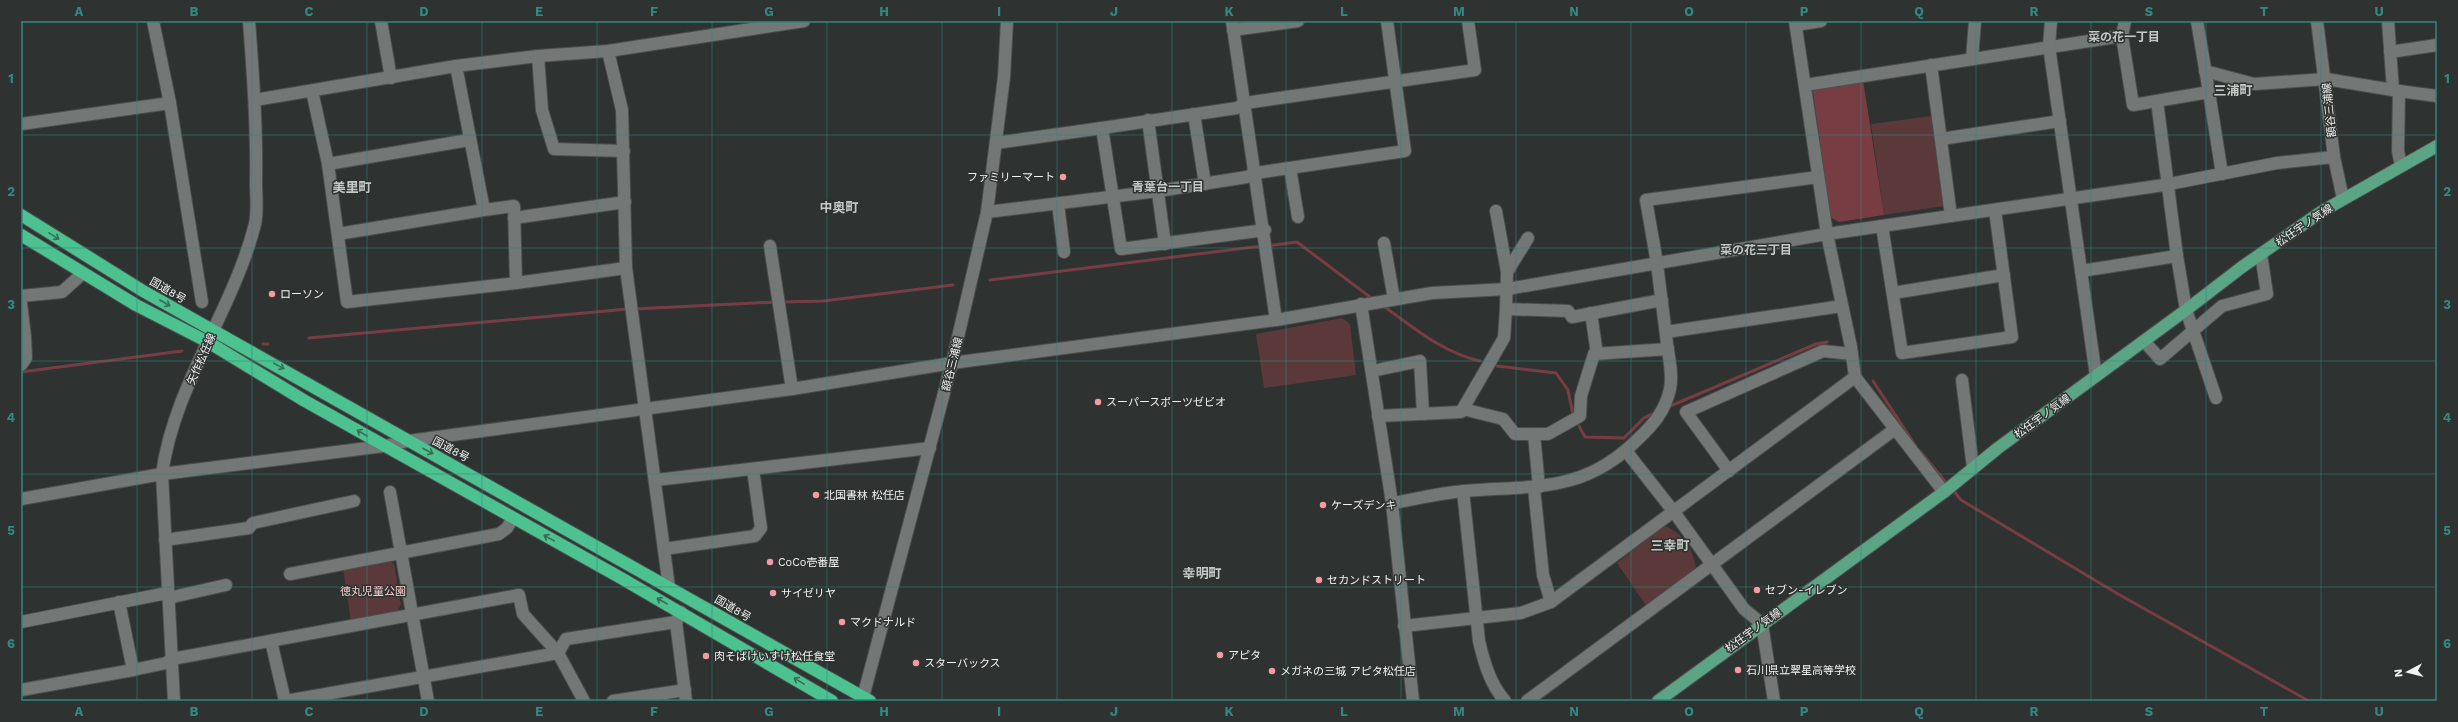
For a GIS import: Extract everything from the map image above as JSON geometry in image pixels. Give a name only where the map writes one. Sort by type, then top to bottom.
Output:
[{"type":"highway","name":"国道8号","points":[[21,215],[143,291],[865,699]]},
{"type":"highway","points":[[21,235],[136,305],[208,342],[384,446],[513,518],[678,617],[832,701]]},
{"type":"main road","name":"松任宇ノ気線","points":[[1658,701],[1949,488],[1973,468],[2261,254],[2343,199],[2437,146]]},
{"type":"street","points":[[153,21],[170,103],[202,302]]},
{"type":"street","name":"矢作松任線","points":[[174,701],[167,595],[162,474],[166,446],[208,342],[227,302],[255,223],[255,100],[249,21]]},
{"type":"street","points":[[382,21],[391,78]]},
{"type":"street","points":[[255,100],[456,66],[538,56],[608,52],[740,25],[804,21]]},
{"type":"street","name":"額谷三浦線","points":[[865,699],[952,363],[987,212],[1004,77],[1007,21]]},
{"type":"street","points":[[1276,320],[1266,239],[1233,26],[1298,21]]},
{"type":"street","points":[[987,212],[1158,191],[1247,177],[1256,173],[1405,151],[1394,81],[1387,21]]},
{"type":"street","points":[[996,143],[1237,108],[1244,103],[1475,70],[1468,21]]},
{"type":"street","points":[[1821,21],[1796,23],[1827,234],[1852,354],[1855,376],[1895,429],[1949,488]]},
{"type":"street","points":[[1972,59],[1975,21]]},
{"type":"street","points":[[2051,21],[2049,46],[2096,376]]},
{"type":"street","points":[[2125,21],[2122,36],[2133,105],[2208,92]]},
{"type":"street","points":[[2196,21],[2222,174]]},
{"type":"street","name":"額谷三浦線","points":[[2317,21],[2326,79],[2334,157],[2343,199]]},
{"type":"street","points":[[2388,21],[2390,52],[2396,91],[2398,151],[2401,166]]},
{"type":"street","points":[[1805,85],[2049,46],[2122,36]]},
{"type":"street","points":[[2390,52],[2437,45]]},
{"type":"street","points":[[608,52],[622,110],[626,268],[656,480],[669,587]]},
{"type":"street","points":[[538,56],[542,110],[554,149],[624,151]]},
{"type":"street","points":[[1931,65],[1951,216]]},
{"type":"street","points":[[456,66],[469,140],[484,210]]},
{"type":"street","points":[[2205,70],[2254,84],[2326,79],[2396,91],[2437,96]]},
{"type":"street","points":[[312,91],[328,164],[347,302],[516,283],[626,268]]},
{"type":"street","points":[[2157,101],[2169,184],[2177,256],[2186,310],[2216,398]]},
{"type":"street","points":[[21,124],[170,103]]},
{"type":"street","points":[[1194,114],[1205,184]]},
{"type":"street","points":[[1148,120],[1165,244]]},
{"type":"street","points":[[1941,139],[2060,121]]},
{"type":"street","points":[[1102,128],[1121,249],[1165,244],[1266,239]]},
{"type":"street","points":[[328,164],[469,140]]},
{"type":"street","points":[[21,499],[162,474],[384,446],[408,441],[792,389],[952,363],[1276,320],[1432,293],[1507,288],[1827,234],[2169,184],[2277,163],[2334,157]]},
{"type":"street","points":[[1290,168],[1298,217]]},
{"type":"street","points":[[1392,503],[1463,491],[1536,488],[1558,485],[1586,476],[1626,451],[1656,422],[1662,412],[1670,388],[1668,349],[1662,300],[1646,200],[1818,177]]},
{"type":"street","points":[[514,218],[625,202]]},
{"type":"street","points":[[1058,204],[1064,252]]},
{"type":"street","points":[[338,234],[514,206],[516,283]]},
{"type":"street","points":[[1882,226],[1902,353],[2012,337],[1995,210]]},
{"type":"street","points":[[1378,416],[1461,412],[1504,338],[1507,272],[1496,211]]},
{"type":"street","points":[[1507,272],[1528,238]]},
{"type":"street","points":[[1384,243],[1394,299]]},
{"type":"street","points":[[770,246],[792,389]]},
{"type":"street","points":[[2144,341],[2160,359],[2222,306],[2267,294],[2261,254]]},
{"type":"street","points":[[2081,271],[2177,256]]},
{"type":"street","points":[[21,296],[62,292],[83,273]]},
{"type":"street","points":[[1893,293],[2004,275]]},
{"type":"street","points":[[2212,290],[2222,306]]},
{"type":"street","points":[[1506,309],[1568,311],[1572,317],[1662,300]]},
{"type":"street","points":[[21,303],[26,358],[21,365]]},
{"type":"street","points":[[1364,304],[1378,416],[1392,503],[1413,701]]},
{"type":"street","points":[[1666,332],[1842,306]]},
{"type":"street","points":[[1591,313],[1597,354]]},
{"type":"street","points":[[1462,409],[1503,419],[1515,434],[1548,434],[1580,416],[1581,396],[1594,354],[1668,349]]},
{"type":"street","points":[[1729,471],[1686,412],[1823,351],[1852,354]]},
{"type":"street","points":[[1372,371],[1425,360],[1423,414]]},
{"type":"street","points":[[1404,626],[1521,613],[1551,602],[1855,376]]},
{"type":"street","points":[[1962,380],[1973,468]]},
{"type":"street","points":[[1527,701],[1713,566],[1895,429]]},
{"type":"street","points":[[1534,434],[1536,488],[1543,575],[1551,602]]},
{"type":"street","points":[[656,480],[930,448]]},
{"type":"street","points":[[1626,451],[1674,512],[1744,609],[1762,624],[1774,701]]},
{"type":"street","points":[[664,549],[756,536],[762,528],[753,469]]},
{"type":"street","points":[[1463,491],[1479,641],[1485,665],[1498,692],[1505,701]]},
{"type":"street","points":[[390,492],[428,701]]},
{"type":"street","points":[[165,540],[249,528],[254,523],[354,501]]},
{"type":"street","points":[[290,574],[401,554],[499,534],[507,528],[513,518]]},
{"type":"street","points":[[21,622],[120,602],[226,585]]},
{"type":"street","points":[[21,690],[133,670],[166,663],[172,659],[519,596],[523,614],[558,653],[584,701]]},
{"type":"street","points":[[120,602],[133,670]]},
{"type":"street","points":[[558,653],[566,639],[678,617],[686,696],[613,701]]},
{"type":"street","points":[[271,642],[285,701],[558,653]]},
{"type":"green space","points":[[1931,116],[1944,206],[1884,215],[1871,124]]},
{"type":"green space","points":[[1342,318],[1350,324],[1356,375],[1264,388],[1256,334]]},
{"type":"green space","points":[[1664,526],[1682,537],[1693,555],[1696,569],[1647,607],[1617,563]]},
{"type":"green space","name":"徳丸児童公園","points":[[390,560],[394,564],[401,604],[397,613],[351,621],[343,568]]},
{"type":"shaded area","points":[[1863,80],[1884,215],[1839,222],[1830,217],[1813,92],[1815,87]]},
{"type":"waterway","points":[[1267,246],[1297,242],[1374,300]]},
{"type":"waterway","points":[[990,280],[1262,246]]},
{"type":"waterway","points":[[782,302],[823,301],[953,285]]},
{"type":"waterway","points":[[634,309],[776,302]]},
{"type":"waterway","points":[[1382,305],[1441,346],[1453,352],[1480,361]]},
{"type":"waterway","points":[[309,338],[628,309]]},
{"type":"waterway","points":[[1668,407],[1816,344],[1827,342]]},
{"type":"waterway","points":[[263,344],[268,344]]},
{"type":"waterway","points":[[21,372],[182,351]]},
{"type":"waterway","points":[[1497,366],[1556,373],[1568,390],[1573,415]]},
{"type":"waterway","points":[[1873,381],[1915,445]]},
{"type":"waterway","points":[[1579,426],[1585,437],[1624,438],[1644,418],[1656,412]]},
{"type":"waterway","points":[[1920,451],[1948,485]]},
{"type":"waterway","points":[[1952,489],[1961,500],[2118,594],[2309,701]]},
{"type":"place","name":"ファミリーマート","points":[[1063,177]]},
{"type":"place","name":"ローソン","points":[[272,294]]},
{"type":"place","name":"スーパースポーツゼビオ","points":[[1098,402]]},
{"type":"place","name":"北国書林 松任店","points":[[816,495]]},
{"type":"place","name":"ケーズデンキ","points":[[1323,505]]},
{"type":"place","name":"CoCo壱番屋","points":[[770,562]]},
{"type":"place","name":"セカンドストリート","points":[[1319,580]]},
{"type":"place","name":"セブン-イレブン","points":[[1757,590]]},
{"type":"place","name":"サイゼリヤ","points":[[773,593]]},
{"type":"place","name":"マクドナルド","points":[[842,622]]},
{"type":"place","name":"アピタ","points":[[1220,655]]},
{"type":"place","name":"肉そばけいすけ松任食堂","points":[[706,656]]},
{"type":"place","name":"スターバックス","points":[[916,663]]},
{"type":"place","name":"石川県立翠星高等学校","points":[[1738,670]]},
{"type":"place","name":"メガネの三城 アピタ松任店","points":[[1272,671]]},
{"type":"district","name":"菜の花一丁目","points":[[2124,37]]},
{"type":"district","name":"三浦町","points":[[2233,90]]},
{"type":"district","name":"美里町","points":[[352,187]]},
{"type":"district","name":"青葉台一丁目","points":[[1168,187]]},
{"type":"district","name":"中奥町","points":[[839,207]]},
{"type":"district","name":"菜の花三丁目","points":[[1756,250]]},
{"type":"district","name":"三幸町","points":[[1670,545]]},
{"type":"district","name":"幸明町","points":[[1202,573]]}]
